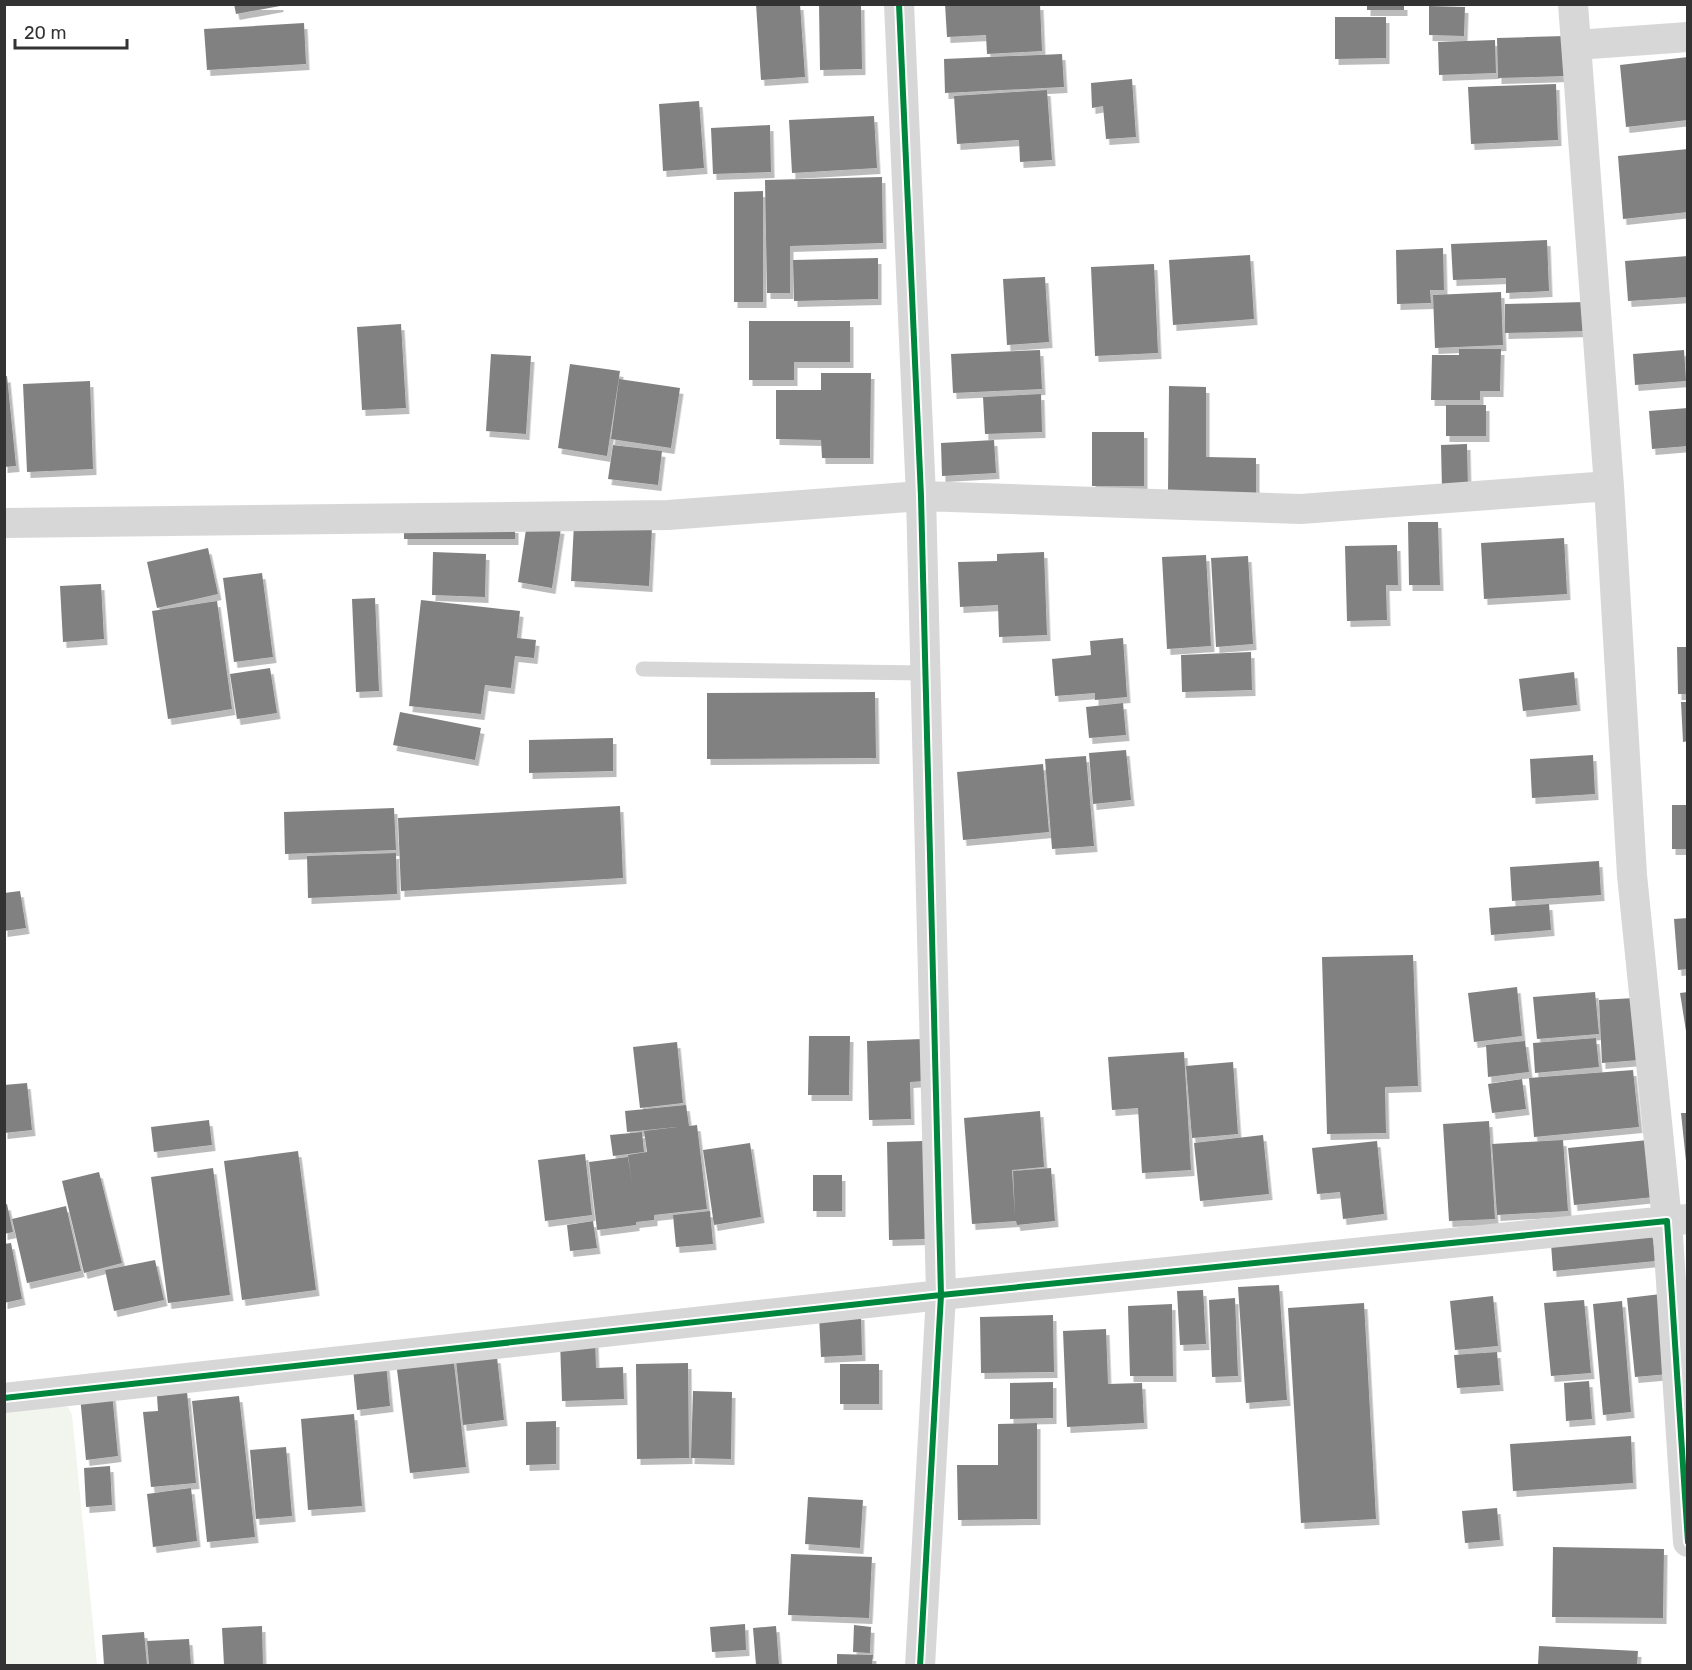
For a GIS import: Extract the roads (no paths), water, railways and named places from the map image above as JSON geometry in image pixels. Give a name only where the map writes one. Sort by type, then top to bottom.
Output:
[{"type":"street","points":[[899,4],[921,496],[941,1295],[920,1665]]},
{"type":"street","points":[[1574,4],[1609,486],[1632,875],[1677,1220],[1688,1542]]},
{"type":"street","points":[[1576,45],[1688,37]]},
{"type":"street","points":[[4,523],[668,515],[921,496],[1301,509],[1609,486]]},
{"type":"street","points":[[4,1398],[941,1295],[1677,1220]]},
{"type":"lane","points":[[643,669],[924,673]]}]
